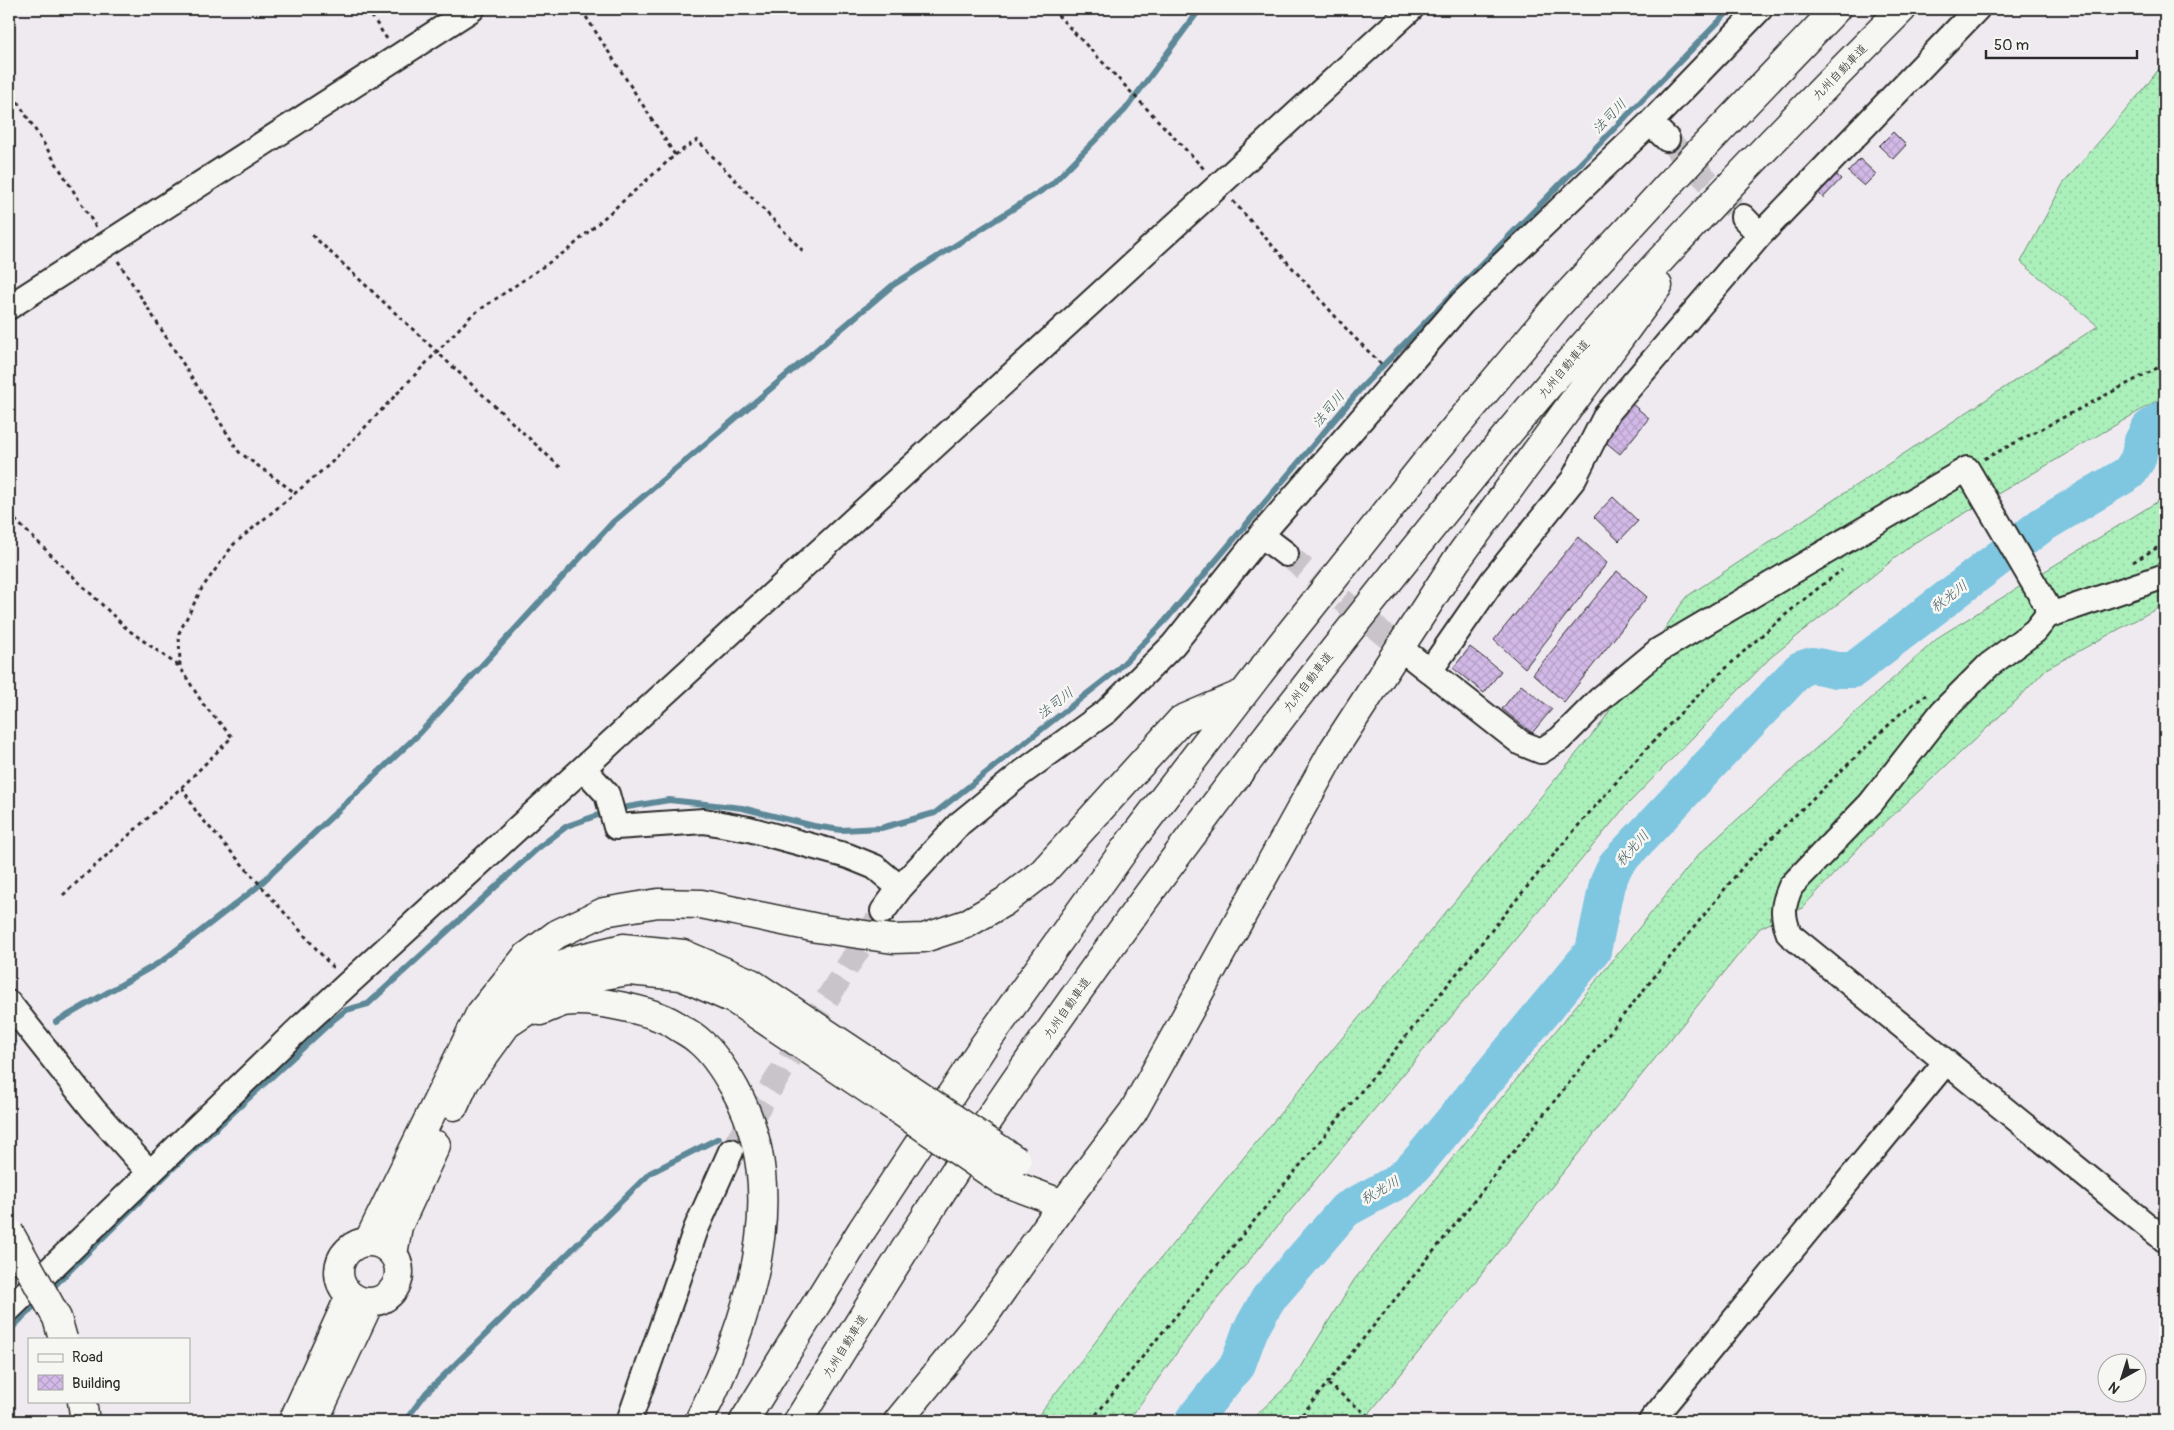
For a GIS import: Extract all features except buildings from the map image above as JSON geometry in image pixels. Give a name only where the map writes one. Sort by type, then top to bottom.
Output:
[{"type":"main road","points":[[744,1421],[862,1230],[982,1048],[1130,842],[1243,693],[1424,465],[1557,306],[1698,153],[1836,9]]},
{"type":"main road","name":"九州自動車道","points":[[798,1421],[901,1254],[1020,1074],[1166,868],[1314,674],[1458,494],[1596,331],[1732,183],[1902,9]]},
{"type":"main road","points":[[898,1421],[984,1316],[1063,1204],[1133,1112],[1334,749],[1456,561],[1732,183]]},
{"type":"main road","points":[[368,1242],[480,1014],[526,957],[557,934],[604,912],[658,903],[701,904],[817,928],[893,939],[924,938],[966,924],[1004,902],[1043,872],[1181,720],[1243,693]]},
{"type":"main road","points":[[453,1067],[492,1017],[547,971],[572,960],[622,948],[683,954],[752,982],[894,1092],[1009,1171],[1063,1204]]},
{"type":"main road","points":[[359,1300],[387,1297],[394,1291],[400,1272],[394,1254],[398,1226],[465,1082],[507,1024],[574,980],[629,971],[681,976],[735,1000],[894,1092]]},
{"type":"main road","points":[[507,1024],[565,1002],[614,1004],[661,1016],[700,1041],[725,1072],[746,1108],[759,1150],[763,1202],[758,1258],[745,1311],[699,1421]]},
{"type":"main road","points":[[9,1232],[57,1318],[63,1338]]},
{"type":"main road","points":[[359,1300],[339,1278],[342,1258],[348,1249],[368,1242],[386,1247],[394,1254]]},
{"type":"main road","points":[[293,1421],[359,1300]]},
{"type":"main road","points":[[314,1421],[359,1300]]},
{"type":"main road","points":[[82,1402],[85,1421]]},
{"type":"street","points":[[9,306],[472,9]]},
{"type":"street","points":[[9,1309],[347,985],[1411,9]]},
{"type":"street","points":[[883,911],[900,888],[959,824],[1023,772],[1107,710],[1173,645],[1261,535],[1462,303],[1659,131],[1760,9]]},
{"type":"street","points":[[1430,671],[1493,580],[1573,480],[1606,415],[1760,235],[1977,9]]},
{"type":"street","points":[[1743,217],[1760,235]]},
{"type":"street","points":[[1410,655],[1521,743],[1541,751],[1560,739],[1600,699],[1659,650],[1971,476],[2044,607]]},
{"type":"street","points":[[1261,535],[1286,554]]},
{"type":"street","points":[[2044,607],[2165,576]]},
{"type":"street","points":[[2044,607],[2034,631],[1989,665],[1943,711],[1871,803],[1791,886],[1785,899],[1783,918],[1789,934],[2165,1240]]},
{"type":"street","points":[[584,769],[607,794],[616,827],[704,821],[749,829],[848,856],[875,867],[900,888]]},
{"type":"street","points":[[9,1003],[93,1109],[150,1172]]},
{"type":"street","points":[[1651,1421],[1946,1062]]},
{"type":"street","points":[[629,1421],[696,1229],[731,1151]]},
{"type":"path","points":[[368,9],[399,56]]},
{"type":"path","points":[[581,9],[675,155]]},
{"type":"path","points":[[1052,9],[1220,186],[1351,334],[1396,379]]},
{"type":"path","points":[[9,88],[239,452],[294,492]]},
{"type":"path","points":[[180,667],[179,633],[202,588],[234,544],[294,492],[330,464],[472,315],[569,249],[675,155],[697,140],[802,251]]},
{"type":"path","points":[[312,235],[562,469]]},
{"type":"path","points":[[1971,476],[2165,364]]},
{"type":"path","points":[[9,514],[127,629],[180,667],[203,704],[232,737],[182,787],[63,895]]},
{"type":"path","points":[[1091,1421],[1515,902],[1626,770],[1674,718],[1744,651],[1810,594],[1849,565]]},
{"type":"path","points":[[1296,1421],[1328,1384],[1745,864],[1901,713],[1932,691]]},
{"type":"path","points":[[182,787],[197,813],[347,985]]},
{"type":"path","points":[[1328,1384],[1374,1421]]},
{"type":"green space","points":[[2165,61],[2165,396],[1914,543],[1771,657],[1625,807],[1203,1316],[1128,1421],[1034,1421],[1152,1269],[1600,725],[1686,597],[2098,326],[2021,262],[2063,184],[2143,90]]},
{"type":"green space","points":[[2165,497],[2165,604],[2046,669],[2015,702],[1865,841],[1801,909],[1760,928],[1363,1421],[1250,1421],[1291,1382],[1354,1280],[1698,855],[1940,636]]},
{"type":"waterway","points":[[56,1022],[162,961],[256,888],[420,733],[613,522],[893,285],[1052,184],[1125,110],[1200,9]]},
{"type":"waterway","name":"法司川","points":[[616,809],[669,800],[742,808],[814,826],[841,830],[881,828],[935,813],[1116,671],[1165,621],[1362,387],[1731,9]]},
{"type":"waterway","name":"秋光川","points":[[1192,1421],[1238,1364],[1250,1331],[1268,1299],[1345,1210],[1397,1182],[1415,1166],[1593,951],[1607,884],[1616,864],[1800,669],[1812,665],[1837,670],[1853,670],[2042,525],[2129,473],[2138,459],[2142,441],[2149,428],[2165,417]]},
{"type":"waterway","points":[[50,1290],[171,1170],[332,1021],[346,1010],[368,1004],[538,848],[567,826],[607,812]]},
{"type":"waterway","points":[[9,1046],[14,1044]]},
{"type":"waterway","points":[[405,1421],[426,1393],[650,1173],[719,1138]]},
{"type":"waterway","points":[[9,1331],[39,1301]]},
{"type":"tunnel","points":[[1667,139],[1743,217]]},
{"type":"tunnel","points":[[1286,554],[1409,655]]},
{"type":"tunnel","points":[[731,1151],[877,920]]}]
